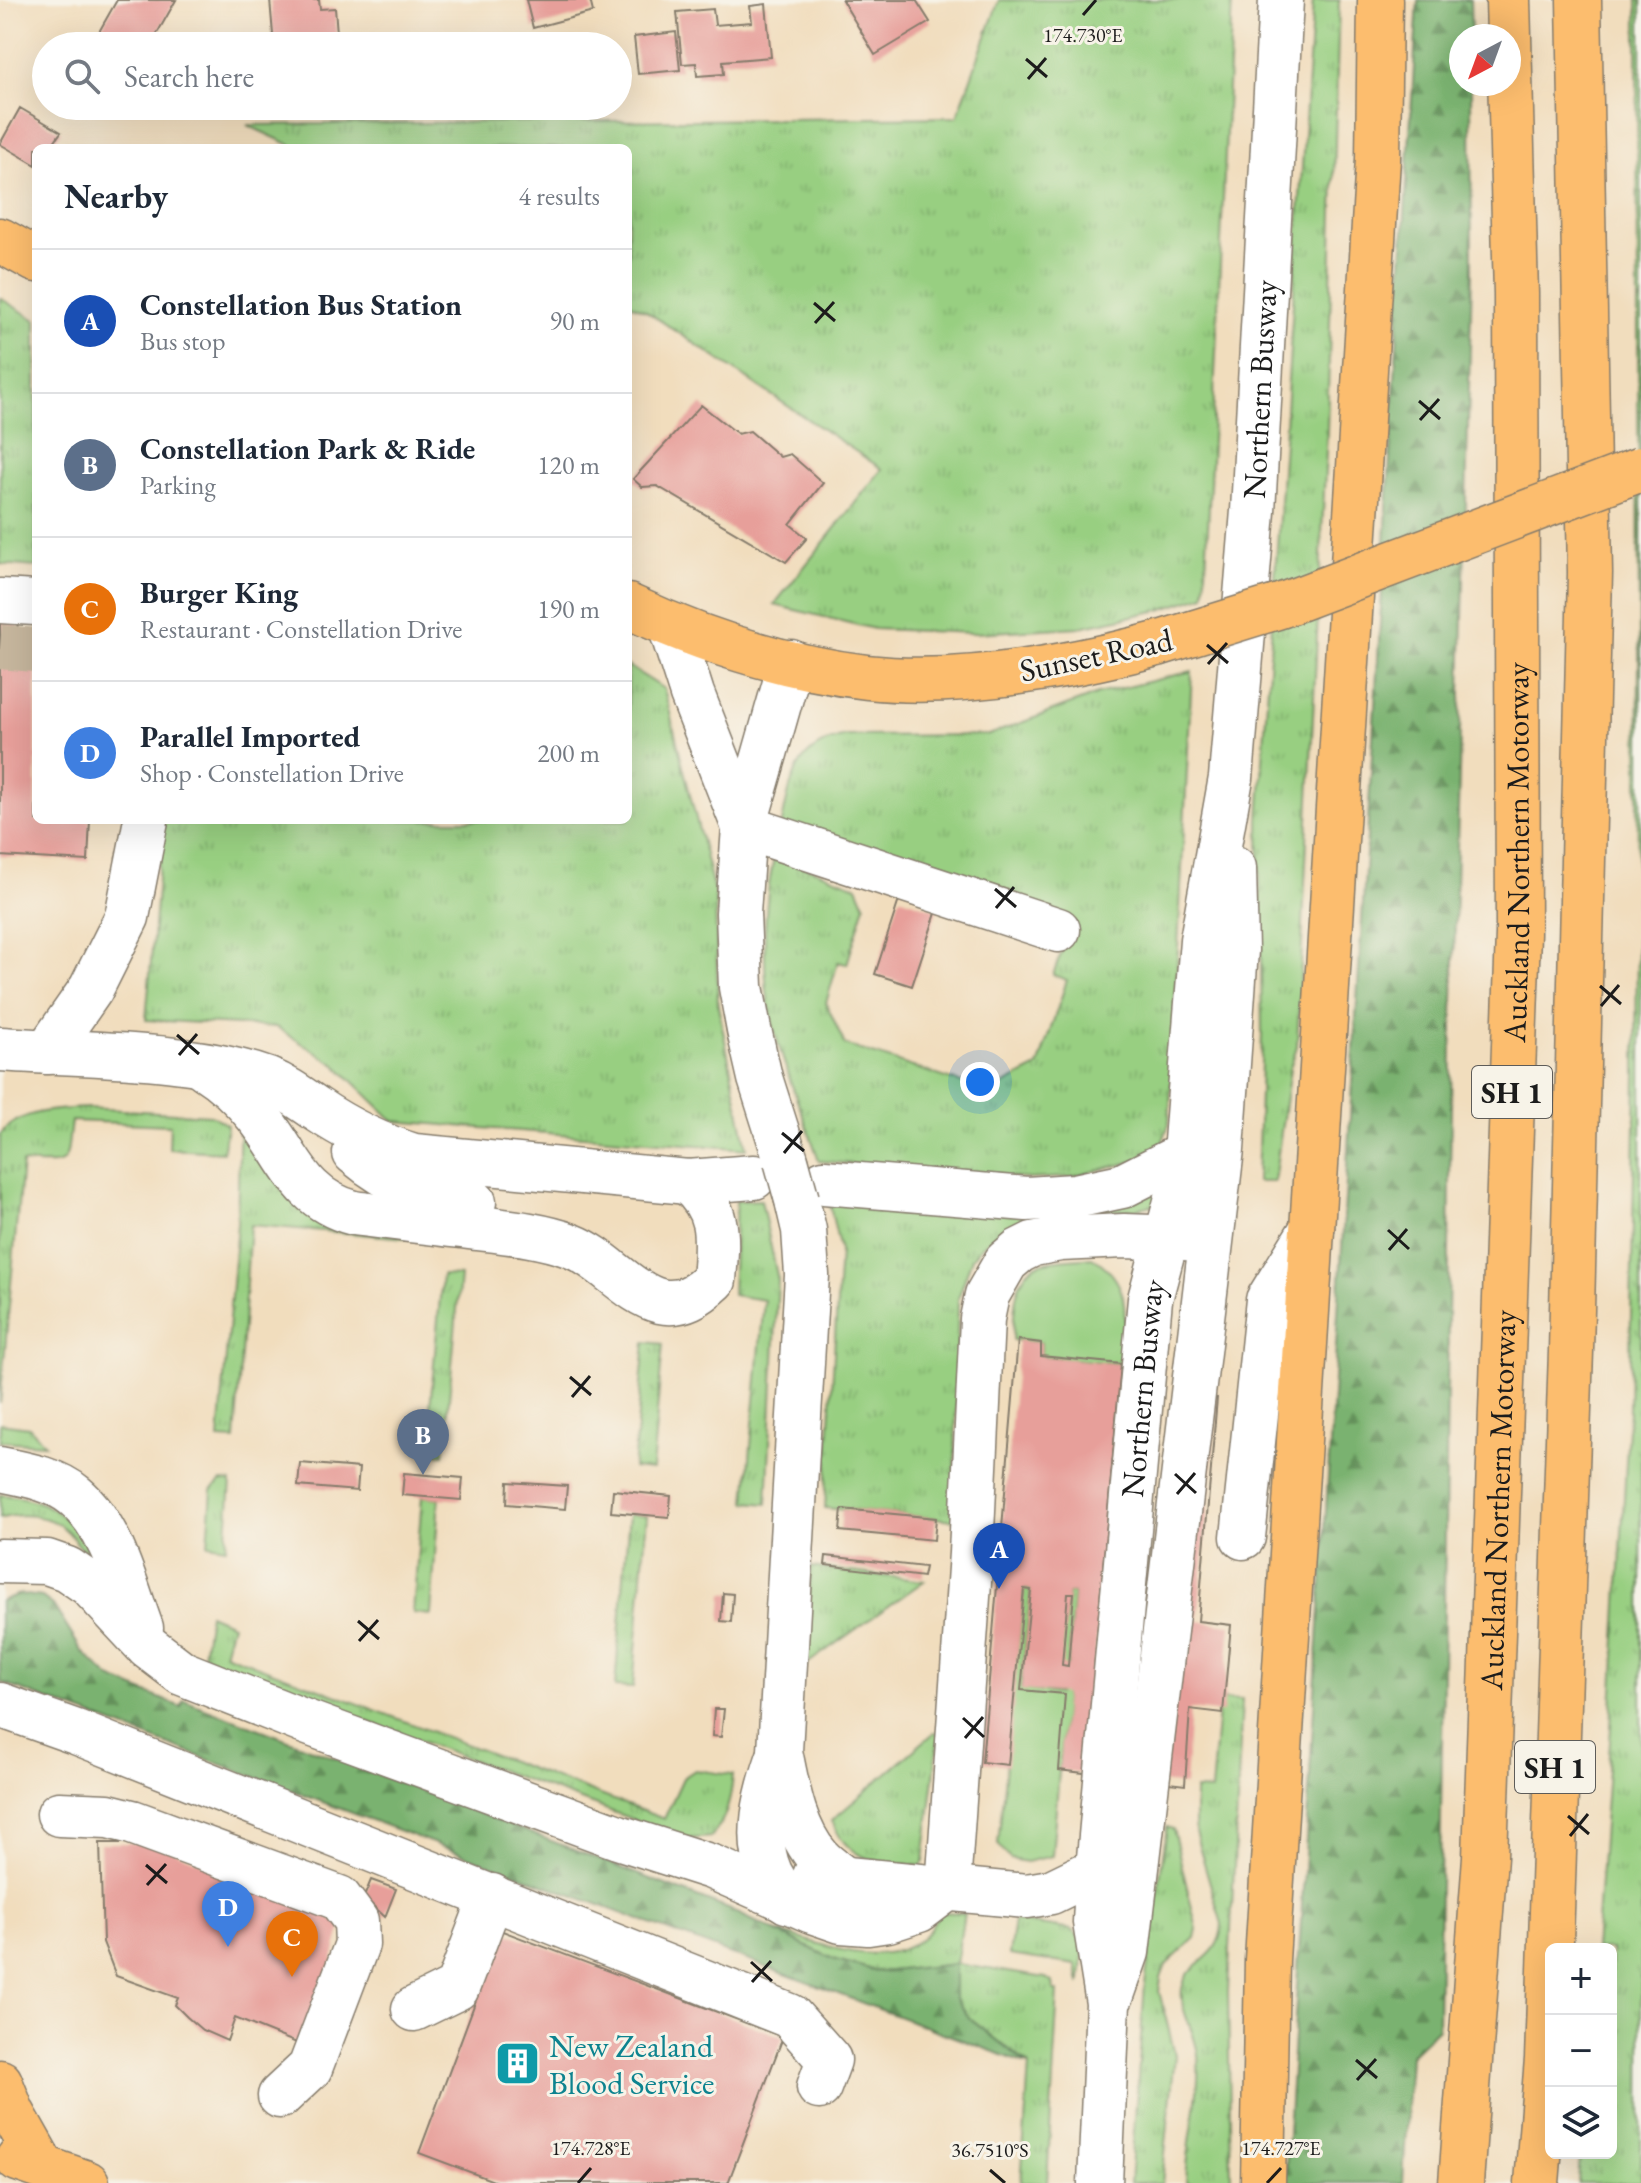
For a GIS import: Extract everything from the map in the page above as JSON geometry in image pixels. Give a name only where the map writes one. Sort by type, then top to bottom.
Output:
[{"type":"main road","points":[[1263,2183],[1267,1960],[1378,159],[1380,0]]},
{"type":"main road","name":"Auckland Northern Motorway","points":[[1461,2183],[1485,1857],[1518,934],[1516,294],[1508,0]]},
{"type":"main road","name":"Auckland Northern Motorway","points":[[1537,2183],[1547,2059],[1571,1351],[1590,573],[1579,0]]},
{"type":"main road","points":[[0,240],[32,258]]},
{"type":"main road","name":"Sunset Road","points":[[632,608],[720,644],[870,677],[954,677],[1046,668],[1157,644],[1280,606],[1641,469]]},
{"type":"main road","points":[[0,2082],[12,2112],[43,2167]]},
{"type":"main road","points":[[0,2153],[87,2183]]},
{"type":"lane","name":"Northern Busway","points":[[1100,2183],[1108,2011],[1095,1922],[1098,1869],[1150,1299],[1185,1154],[1202,940],[1231,778],[1253,511],[1281,0]]},
{"type":"lane","points":[[0,601],[32,603]]},
{"type":"lane","points":[[670,625],[692,694],[744,827]]},
{"type":"lane","points":[[778,1886],[763,1827],[765,1803],[780,1751],[807,1275],[804,1230],[760,1078],[741,987],[738,913],[744,827],[791,662]]},
{"type":"lane","name":"Northern Busway","points":[[1108,2011],[1127,1952],[1222,1149],[1236,950],[1231,778]]},
{"type":"lane","points":[[47,1052],[91,989],[127,917],[145,824]]},
{"type":"lane","points":[[744,827],[1058,930]]},
{"type":"lane","points":[[0,1049],[196,1062],[264,1079],[296,1093],[315,1108],[382,1147],[414,1156],[688,1182],[790,1180],[1027,1199],[1075,1196],[1122,1186],[1185,1154]]},
{"type":"lane","points":[[196,1062],[237,1078],[262,1092],[292,1120],[333,1174],[350,1191],[386,1217],[503,1230],[570,1245],[648,1297],[660,1301],[688,1299],[714,1280],[718,1236],[715,1221],[704,1197],[688,1182]]},
{"type":"lane","points":[[315,1108],[356,1154],[397,1182],[438,1198],[560,1212],[585,1222],[595,1235],[605,1266]]},
{"type":"lane","points":[[1243,1537],[1268,1300],[1312,1229]]},
{"type":"lane","points":[[0,1561],[47,1562],[67,1569],[89,1584],[148,1647],[182,1673],[618,1837],[778,1886],[841,1921],[868,1923],[888,1920],[919,1910],[948,1888],[971,1553],[982,1319],[994,1280],[1006,1262],[1033,1244],[1080,1238],[1210,1239]]},
{"type":"lane","points":[[1080,1238],[1115,1258],[1134,1275],[1150,1299]]},
{"type":"lane","points":[[0,1469],[53,1483],[75,1496],[94,1518],[108,1541],[148,1647]]},
{"type":"lane","points":[[0,1705],[76,1732],[790,2016],[829,2060],[819,2087]]},
{"type":"lane","points":[[780,1751],[788,1791],[801,1827],[819,1858],[844,1879]]},
{"type":"lane","points":[[59,1814],[108,1816],[132,1822],[339,1898],[356,1921],[357,1944],[310,2068],[280,2096]]},
{"type":"lane","points":[[778,1886],[844,1879],[1027,1896],[1051,1892],[1098,1869]]},
{"type":"lane","points":[[414,2009],[457,1988],[492,1896]]},
{"type":"green space","points":[[999,0],[1232,0],[1205,595],[1160,610],[1080,627],[974,633],[874,629],[774,605],[882,469],[646,311],[632,305],[632,144],[288,144],[247,125],[957,117]]},
{"type":"green space","points":[[1313,0],[1339,0],[1327,430],[1297,1046],[1290,1068],[1274,1182],[1257,1182],[1262,1033],[1259,821]]},
{"type":"green space","points":[[1418,0],[1470,0],[1471,24],[1449,24],[1449,96],[1471,96],[1472,272],[1452,1040],[1438,2028],[1410,2055],[1403,2183],[1285,2183]]},
{"type":"green space","points":[[1637,0],[1641,0],[1641,2183],[1578,2183],[1580,2159],[1617,2159],[1617,1943],[1595,1943],[1629,1410],[1636,1075],[1639,656]]},
{"type":"green space","points":[[0,298],[32,318],[32,567],[0,564]]},
{"type":"green space","points":[[632,669],[664,689],[715,895],[718,1006],[747,1149],[394,1121],[336,1065],[276,1027],[146,1020],[163,824],[632,824]]},
{"type":"green space","points":[[1192,671],[1169,1124],[1161,1146],[1144,1159],[1071,1177],[1030,1179],[819,1161],[782,1056],[768,1003],[765,938],[775,855],[857,886],[865,905],[847,964],[838,962],[826,1003],[845,1045],[989,1092],[1038,1067],[1067,980],[1053,975],[1073,922],[781,827],[792,781],[805,757],[829,741],[847,736],[989,735],[1098,694]]},
{"type":"green space","points":[[87,1108],[211,1115],[227,1125],[223,1152],[169,1149],[170,1125],[71,1121],[63,1161],[22,1163],[0,1404],[0,1135],[8,1126],[28,1116]]},
{"type":"green space","points":[[240,1117],[276,1165],[468,1243],[250,1225],[235,1440],[219,1439],[237,1224]]},
{"type":"green space","points":[[1158,1182],[1157,1204],[1136,1209],[1041,1217],[1009,1226],[981,1247],[972,1258],[958,1299],[954,1520],[825,1508],[840,1251],[827,1193]]},
{"type":"green space","points":[[761,1200],[778,1280],[767,1504],[746,1502],[764,1300],[732,1295],[736,1201]]},
{"type":"green space","points":[[1092,1257],[1116,1279],[1121,1291],[1125,1318],[1121,1364],[1041,1356],[1041,1343],[1013,1340],[1018,1288],[1028,1271],[1048,1262]]},
{"type":"green space","points":[[442,1275],[460,1276],[444,1454],[426,1452]]},
{"type":"green space","points":[[645,1342],[663,1344],[652,1470],[633,1468]]},
{"type":"green space","points":[[0,1423],[29,1427],[45,1444],[0,1441]]},
{"type":"green space","points":[[221,1481],[231,1482],[226,1547],[208,1544],[212,1490]]},
{"type":"green space","points":[[0,1495],[30,1499],[64,1517],[91,1550],[90,1553],[53,1521],[26,1516],[0,1519]]},
{"type":"green space","points":[[422,1496],[439,1498],[431,1615],[413,1613]]},
{"type":"green space","points":[[629,1514],[647,1515],[633,1688],[615,1687]]},
{"type":"green space","points":[[811,1567],[924,1581],[807,1664],[804,1663]]},
{"type":"green space","points":[[1024,1589],[1031,1590],[1021,1689],[1058,1694],[1068,1593],[1074,1593],[1052,1856],[1026,1862],[1010,1859],[998,1844]]},
{"type":"green space","points":[[19,1594],[42,1597],[53,1605],[82,1651],[110,1678],[181,1707],[184,1700],[731,1910],[833,1959],[880,1972],[955,1964],[955,1997],[970,2019],[1029,2065],[0,1682],[0,1601]]},
{"type":"green space","points":[[209,1614],[232,1624],[224,1653],[664,1819],[683,1778],[695,1770],[733,1775],[724,1816],[711,1837],[686,1839],[239,1674],[203,1655]]},
{"type":"green space","points":[[1219,1699],[1242,1700],[1228,1991],[1231,2183],[1186,2183],[1198,2055],[1183,2006],[1182,1989],[1190,1972],[1216,1946],[1222,1924],[1195,1832],[1195,1790],[1211,1791]]},
{"type":"green space","points":[[935,1732],[939,1734],[921,1866],[879,1861],[856,1853],[839,1835],[832,1820]]},
{"type":"green space","points":[[1167,1827],[1173,1829],[1197,1929],[1195,1938],[1166,1965],[1159,1991],[1175,2055],[1162,2183],[1130,2183],[1145,1984]]},
{"type":"green space","points":[[939,1912],[964,1913],[956,1964],[1046,1978],[1053,1982],[1054,1991],[1058,1991],[1047,2183],[1021,2183],[1029,2065],[970,2019],[955,1997],[955,1964],[880,1972],[833,1959],[775,1931],[853,1952],[892,1952],[910,1946],[926,1934]]},
{"type":"green space","points":[[1014,1921],[1072,1930],[1084,1942],[1080,1983],[1076,1965],[1009,1955]]},
{"type":"building","points":[[117,0],[176,0],[158,32],[99,32]]},
{"type":"building","points":[[270,0],[319,0],[320,9],[335,8],[337,32],[273,32]]},
{"type":"building","points":[[526,0],[590,0],[593,12],[533,28]]},
{"type":"building","points":[[842,0],[916,0],[930,22],[875,55]]},
{"type":"building","points":[[766,4],[771,57],[723,61],[724,74],[697,76],[696,63],[682,64],[677,12],[713,9],[715,25],[752,22],[750,6]]},
{"type":"building","points":[[676,32],[680,70],[638,74],[634,37]]},
{"type":"building","points":[[20,108],[32,115],[32,120],[40,120],[61,132],[54,142],[57,144],[32,144],[32,163],[0,144]]},
{"type":"building","points":[[701,405],[738,434],[750,431],[780,457],[790,454],[823,483],[790,524],[807,538],[786,562],[657,486],[642,487],[633,479]]},
{"type":"building","points":[[0,618],[18,619],[15,663],[32,664],[32,824],[90,824],[88,861],[0,856]]},
{"type":"building","points":[[900,897],[937,910],[912,986],[875,974]]},
{"type":"building","points":[[1018,1340],[1041,1343],[1041,1356],[1121,1364],[1094,1669],[1175,1678],[1199,1397],[1217,1398],[1198,1621],[1231,1625],[1223,1713],[1190,1709],[1185,1785],[1059,1770],[1065,1694],[1021,1690],[1031,1590],[1024,1589],[1008,1765],[982,1762]],"holes":[[[1068,1593],[1074,1593],[1068,1666],[1062,1665]]]},
{"type":"building","points":[[300,1463],[359,1468],[357,1491],[298,1486]]},
{"type":"building","points":[[404,1473],[463,1478],[461,1500],[402,1495]]},
{"type":"building","points":[[508,1482],[567,1486],[565,1509],[507,1504]]},
{"type":"building","points":[[613,1490],[671,1496],[669,1517],[611,1512]]},
{"type":"building","points":[[842,1509],[936,1518],[934,1540],[840,1531]]},
{"type":"building","points":[[826,1556],[925,1567],[923,1577],[825,1565]]},
{"type":"building","points":[[723,1593],[733,1594],[731,1622],[721,1621]]},
{"type":"building","points":[[714,1709],[724,1709],[721,1737],[712,1736]]},
{"type":"building","points":[[100,1843],[154,1843],[343,1923],[309,2048],[235,2018],[227,2041],[202,2030],[187,2017],[175,2005],[178,1998],[116,1976],[103,1942]]},
{"type":"building","points":[[371,1880],[396,1889],[385,1917],[364,1897]]},
{"type":"building","points":[[468,1918],[783,2037],[728,2183],[499,2183],[419,2153],[486,1973],[452,1960]]},
{"type":"tunnel","points":[[0,647],[32,650]]},
{"type":"place","name":"Constellation Park & Ride","points":[[423,1475]]},
{"type":"place","name":"Constellation Bus Station","points":[[999,1589]]},
{"type":"place","name":"Parallel Imported","points":[[228,1947]]},
{"type":"place","name":"Burger King","points":[[292,1977]]},
{"type":"place","name":"New Zealand Blood Service","points":[[518,2064]]}]
